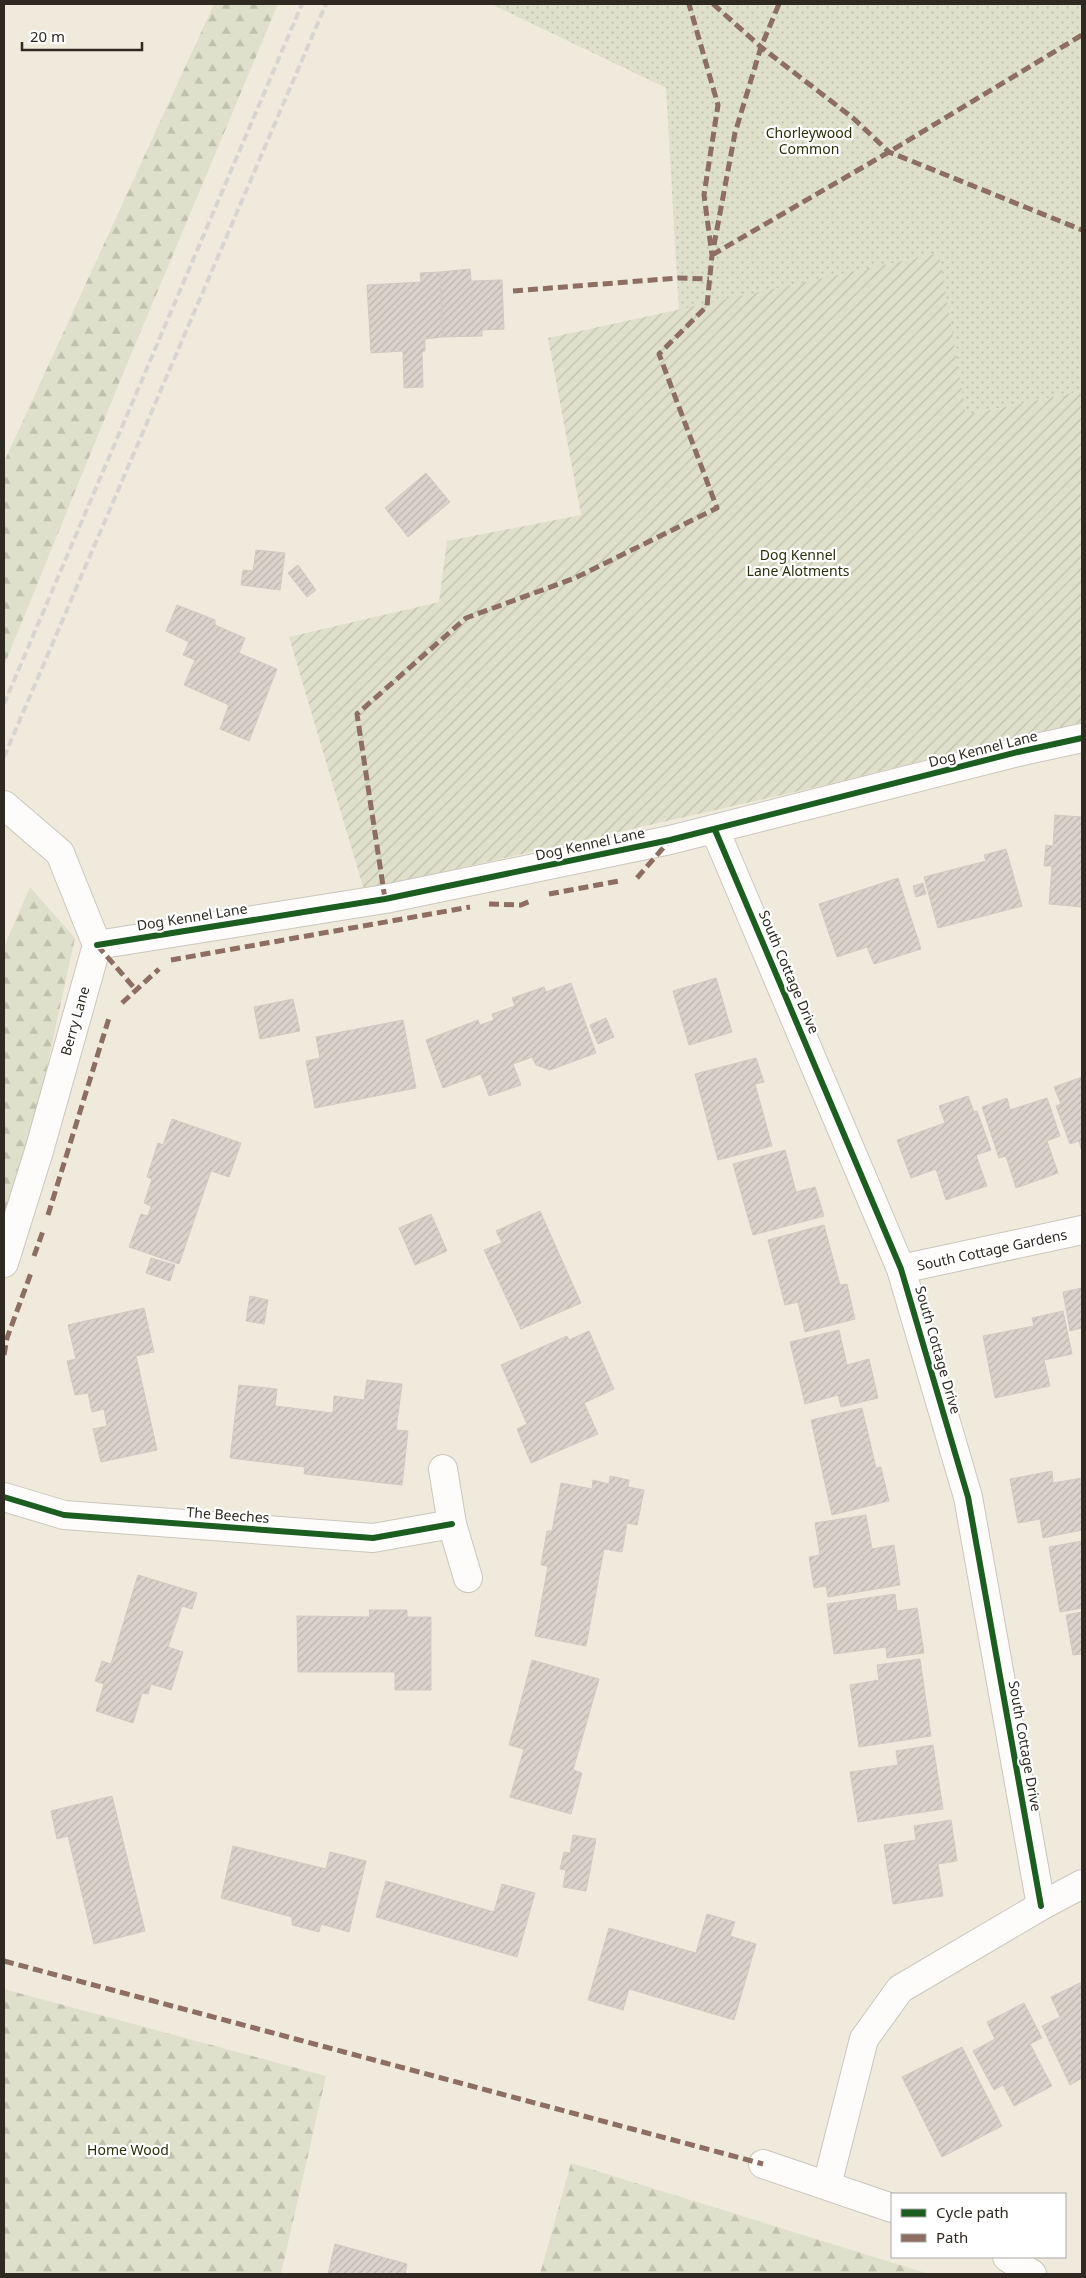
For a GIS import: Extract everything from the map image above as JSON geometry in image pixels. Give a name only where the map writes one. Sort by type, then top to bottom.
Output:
[{"type":"street","name":"Dog Kennel Lane","points":[[96,945],[385,899],[715,830],[1018,752],[1082,738]]},
{"type":"street","points":[[4,805],[60,853],[96,945]]},
{"type":"street","name":"South Cottage Drive","points":[[715,830],[902,1269],[968,1497],[1041,1906]]},
{"type":"street","name":"Berry Lane","points":[[4,1263],[39,1151],[96,945]]},
{"type":"street","name":"South Cottage Gardens","points":[[902,1269],[1082,1230]]},
{"type":"street","points":[[443,1469],[452,1524],[468,1578]]},
{"type":"street","name":"The Beeches","points":[[4,1497],[64,1515],[373,1538],[452,1524]]},
{"type":"street","points":[[827,2185],[864,2039],[900,1989],[1082,1884]]},
{"type":"street","points":[[764,2164],[891,2208]]},
{"type":"street","points":[[1008,2258],[1032,2274]]},
{"type":"green space","points":[[214,4],[278,4],[120,381],[4,666],[4,462]]},
{"type":"green space","name":"Chorleywood Common","points":[[491,4],[1082,4],[1082,391],[966,415],[938,253],[679,313],[666,88]]},
{"type":"green space","name":"Dog Kennel Lane Alotments","points":[[939,253],[966,415],[1082,391],[1082,723],[1015,737],[830,784],[364,890],[289,637],[439,602],[447,541],[581,515],[548,338]]},
{"type":"green space","points":[[30,887],[75,938],[4,1264],[4,947]]},
{"type":"green space","name":"Home Wood","points":[[4,1989],[326,2076],[281,2274],[4,2274]]},
{"type":"green space","points":[[571,2163],[929,2274],[540,2274]]},
{"type":"building","points":[[470,269],[471,281],[502,280],[504,329],[482,330],[482,336],[443,337],[440,272]]},
{"type":"building","points":[[440,272],[443,337],[425,339],[425,351],[422,352],[423,387],[404,388],[403,351],[371,353],[367,285],[421,282],[420,273]]},
{"type":"building","points":[[426,473],[450,502],[408,537],[385,508]]},
{"type":"building","points":[[256,550],[285,553],[280,590],[241,585],[243,570],[253,571]]},
{"type":"building","points":[[298,565],[316,590],[307,597],[288,573]]},
{"type":"building","points":[[177,605],[215,620],[215,625],[245,638],[239,653],[277,669],[249,741],[220,729],[229,705],[184,685],[195,660],[183,655],[189,642],[166,631]]},
{"type":"building","points":[[1055,815],[1082,817],[1082,907],[1049,904],[1052,866],[1044,866],[1046,845],[1053,846]]},
{"type":"building","points":[[1006,849],[1022,906],[938,928],[924,877],[986,861],[984,855]]},
{"type":"building","points":[[898,878],[921,949],[874,964],[867,947],[837,957],[819,904]]},
{"type":"building","points":[[923,883],[926,894],[916,897],[913,886]]},
{"type":"building","points":[[716,978],[732,1032],[689,1045],[673,991]]},
{"type":"building","points":[[571,983],[596,1053],[550,1070],[536,1065],[532,1057],[513,1064],[521,1085],[489,1096],[481,1074],[443,1088],[426,1040],[478,1020],[480,1025],[494,1020],[492,1014],[515,1006],[512,998],[544,987],[546,992]]},
{"type":"building","points":[[293,999],[300,1031],[260,1039],[254,1007]]},
{"type":"building","points":[[606,1018],[614,1037],[598,1044],[590,1025]]},
{"type":"building","points":[[403,1020],[416,1088],[315,1108],[306,1061],[320,1058],[316,1037]]},
{"type":"building","points":[[756,1058],[764,1082],[755,1084],[772,1146],[718,1160],[695,1074]]},
{"type":"building","points":[[1082,1077],[1082,1152],[1079,1141],[1070,1144],[1056,1106],[1061,1104],[1054,1087]]},
{"type":"building","points":[[968,1096],[974,1112],[977,1111],[991,1150],[976,1155],[987,1186],[946,1200],[936,1169],[911,1178],[897,1140],[945,1123],[939,1106]]},
{"type":"building","points":[[1007,1098],[1010,1110],[1047,1098],[1060,1136],[1047,1141],[1058,1173],[1016,1188],[1006,1156],[999,1158],[982,1107]]},
{"type":"building","points":[[172,1119],[241,1143],[229,1177],[211,1171],[179,1264],[129,1247],[141,1214],[148,1216],[151,1206],[144,1203],[152,1179],[147,1177],[158,1143],[163,1145]]},
{"type":"building","points":[[785,1150],[796,1192],[815,1187],[824,1216],[753,1235],[733,1164]]},
{"type":"building","points":[[540,1211],[581,1303],[521,1329],[484,1250],[502,1243],[496,1231]]},
{"type":"building","points":[[431,1214],[447,1251],[415,1265],[399,1228]]},
{"type":"building","points":[[824,1225],[840,1285],[847,1284],[855,1319],[805,1332],[798,1302],[785,1305],[768,1240]]},
{"type":"building","points":[[151,1258],[175,1265],[170,1281],[146,1273]]},
{"type":"building","points":[[1082,1288],[1082,1328],[1070,1331],[1063,1292]]},
{"type":"building","points":[[250,1296],[268,1300],[264,1324],[246,1321]]},
{"type":"building","points":[[144,1308],[154,1352],[136,1356],[157,1450],[101,1462],[93,1429],[107,1426],[104,1409],[92,1412],[88,1393],[75,1395],[67,1361],[76,1359],[68,1325]]},
{"type":"building","points":[[1063,1311],[1072,1354],[1044,1360],[1050,1386],[995,1398],[983,1336],[1034,1326],[1032,1318]]},
{"type":"building","points":[[839,1330],[847,1365],[869,1359],[878,1398],[841,1407],[838,1395],[805,1404],[790,1342]]},
{"type":"building","points":[[589,1331],[614,1389],[584,1403],[598,1434],[531,1463],[517,1429],[527,1424],[501,1365],[567,1336],[569,1340]]},
{"type":"building","points":[[367,1380],[402,1384],[396,1430],[408,1431],[402,1485],[304,1474],[305,1467],[230,1458],[239,1385],[277,1389],[275,1406],[333,1413],[334,1396],[364,1400]]},
{"type":"building","points":[[862,1408],[876,1468],[881,1467],[889,1501],[832,1515],[811,1420]]},
{"type":"building","points":[[1052,1471],[1053,1483],[1082,1478],[1082,1530],[1043,1538],[1040,1519],[1018,1523],[1010,1479]]},
{"type":"building","points":[[610,1476],[629,1480],[628,1487],[644,1490],[637,1525],[627,1523],[622,1552],[604,1549],[586,1646],[535,1636],[548,1566],[541,1565],[547,1531],[552,1531],[561,1483],[592,1489],[593,1480],[609,1484]]},
{"type":"building","points":[[866,1515],[872,1549],[894,1545],[900,1585],[828,1597],[826,1586],[814,1588],[809,1557],[820,1555],[815,1523]]},
{"type":"building","points":[[1082,1541],[1082,1608],[1060,1612],[1049,1547]]},
{"type":"building","points":[[138,1575],[197,1593],[192,1609],[182,1606],[168,1647],[183,1652],[171,1690],[151,1684],[148,1694],[142,1693],[133,1723],[96,1711],[104,1684],[95,1681],[102,1661],[111,1664]]},
{"type":"building","points":[[895,1594],[897,1611],[917,1608],[924,1653],[887,1658],[886,1647],[834,1654],[827,1604]]},
{"type":"building","points":[[369,1610],[407,1610],[407,1617],[431,1617],[431,1690],[395,1690],[395,1672],[298,1672],[297,1616],[370,1617]]},
{"type":"building","points":[[1082,1612],[1082,1654],[1073,1655],[1066,1615]]},
{"type":"building","points":[[920,1659],[931,1736],[859,1747],[850,1685],[879,1680],[877,1665]]},
{"type":"building","points":[[532,1660],[599,1679],[573,1770],[582,1773],[571,1814],[510,1797],[524,1749],[509,1745]]},
{"type":"building","points":[[933,1745],[943,1809],[858,1822],[850,1772],[898,1765],[896,1751]]},
{"type":"building","points":[[112,1796],[145,1931],[94,1944],[68,1836],[57,1839],[51,1811]]},
{"type":"building","points":[[951,1820],[957,1861],[938,1864],[943,1896],[893,1904],[884,1845],[916,1840],[914,1826]]},
{"type":"building","points":[[573,1835],[596,1839],[586,1891],[563,1887],[566,1870],[560,1869],[564,1852],[570,1853]]},
{"type":"building","points":[[233,1846],[326,1869],[330,1852],[366,1861],[349,1932],[321,1924],[319,1932],[292,1925],[292,1917],[221,1898]]},
{"type":"building","points":[[386,1881],[494,1912],[502,1884],[535,1893],[517,1957],[376,1917]]},
{"type":"building","points":[[707,1914],[735,1922],[730,1936],[756,1944],[734,2020],[629,1989],[623,2010],[588,2000],[609,1928],[696,1953]]},
{"type":"building","points":[[1082,1982],[1082,2078],[1070,2085],[1042,2026],[1060,2017],[1051,1997]]},
{"type":"building","points":[[1024,2003],[1042,2038],[1030,2044],[1052,2086],[1014,2106],[1003,2085],[994,2090],[973,2051],[995,2039],[987,2022]]},
{"type":"building","points":[[962,2047],[1002,2126],[942,2157],[902,2077]]},
{"type":"building","points":[[335,2244],[407,2264],[405,2274],[328,2274]]},
{"type":"railway","points":[[4,704],[302,4]]},
{"type":"railway","points":[[4,757],[326,4]]},
{"type":"marked path","points":[[385,899],[357,714],[466,618],[575,578],[717,508],[659,354],[707,306],[712,255],[704,195],[718,105],[689,4]]},
{"type":"marked path","points":[[713,4],[761,47],[853,118],[889,152],[1082,230]]},
{"type":"marked path","points":[[714,245],[735,133],[761,47],[779,4]]},
{"type":"marked path","points":[[712,255],[889,152],[1082,35]]},
{"type":"marked path","points":[[513,291],[678,278],[709,279]]},
{"type":"marked path","points":[[637,878],[670,840]]},
{"type":"marked path","points":[[549,894],[619,881]]},
{"type":"marked path","points":[[489,904],[521,905],[533,900]]},
{"type":"marked path","points":[[171,960],[470,907]]},
{"type":"marked path","points":[[97,945],[136,990]]},
{"type":"marked path","points":[[122,1003],[159,969]]},
{"type":"marked path","points":[[48,1215],[109,1018]]},
{"type":"marked path","points":[[34,1256],[43,1231]]},
{"type":"marked path","points":[[4,1355],[7,1338],[31,1273]]},
{"type":"marked path","points":[[4,1961],[763,2164]]},
{"type":"cycle path","points":[[97,945],[385,899],[670,840],[1018,752],[1082,738]]},
{"type":"cycle path","points":[[715,830],[901,1269],[968,1497],[1041,1906]]},
{"type":"cycle path","points":[[4,1497],[64,1515],[373,1538],[452,1524]]}]
